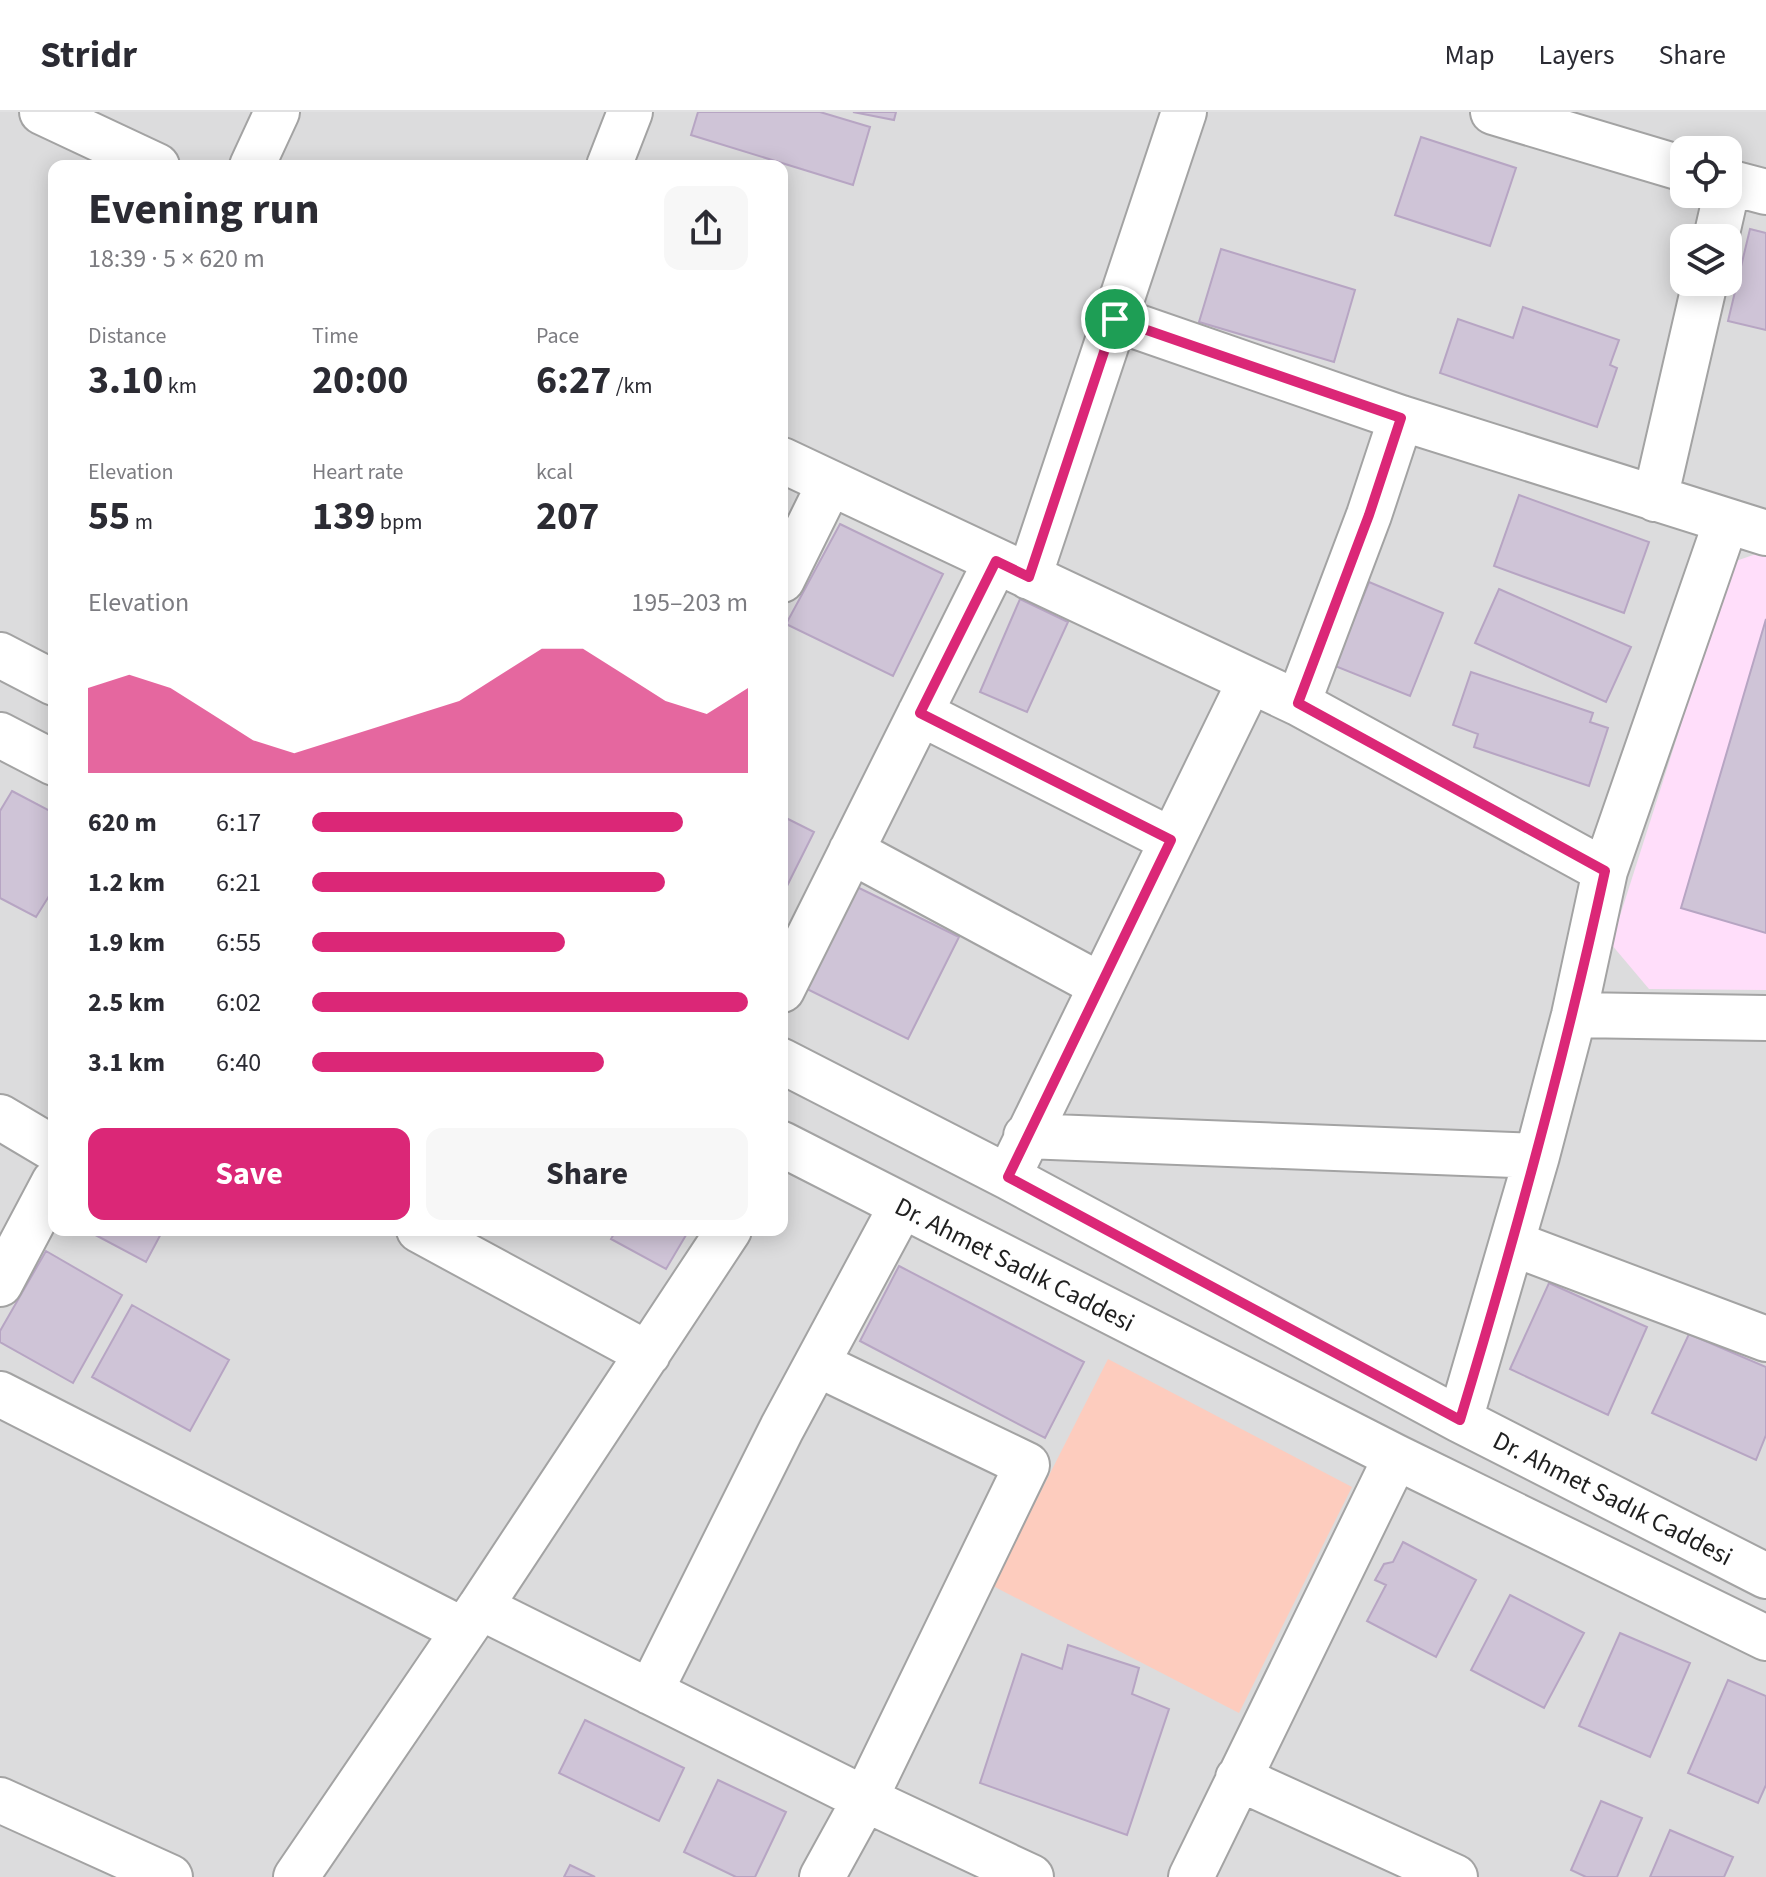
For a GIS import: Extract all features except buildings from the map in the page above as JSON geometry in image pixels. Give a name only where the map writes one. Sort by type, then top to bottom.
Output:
[{"type":"street","points":[[42,112],[144,160]]},
{"type":"street","points":[[255,160],[277,112]]},
{"type":"street","points":[[611,160],[630,112]]},
{"type":"street","points":[[788,978],[920,713],[1012,569],[1115,319],[1184,112]]},
{"type":"street","points":[[1493,112],[1670,165]]},
{"type":"street","points":[[1742,186],[1766,192]]},
{"type":"street","points":[[1655,499],[1702,296]]},
{"type":"street","points":[[1115,319],[1401,418],[1746,528],[1605,871],[1574,1015],[1514,1244],[1460,1420]]},
{"type":"street","points":[[1298,703],[1369,515],[1401,418]]},
{"type":"street","points":[[788,463],[1298,703],[1605,871]]},
{"type":"street","points":[[788,568],[830,483]]},
{"type":"street","points":[[0,655],[48,680]]},
{"type":"street","points":[[1008,1177],[1250,681]]},
{"type":"street","points":[[920,713],[1171,840]]},
{"type":"street","points":[[0,735],[48,760]]},
{"type":"street","points":[[851,851],[1100,985]]},
{"type":"street","points":[[1574,1015],[1766,1018]]},
{"type":"street","name":"Dr. Ahmet Sadık Caddesi","points":[[788,1064],[1008,1177],[1460,1420],[1766,1576]]},
{"type":"street","points":[[0,1117],[48,1145]]},
{"type":"street","points":[[1026,1136],[1537,1156]]},
{"type":"street","name":"Dr. Ahmet Sadık Caddesi","points":[[788,1149],[1396,1457],[1766,1638]]},
{"type":"street","points":[[0,1284],[48,1193]]},
{"type":"street","points":[[650,1692],[817,1364],[901,1207]]},
{"type":"street","points":[[430,1236],[648,1354]]},
{"type":"street","points":[[296,1877],[472,1619],[725,1236]]},
{"type":"street","points":[[1514,1244],[1766,1339]]},
{"type":"street","points":[[817,1364],[1027,1465],[865,1799],[822,1877]]},
{"type":"street","points":[[0,1394],[472,1619],[650,1692],[1031,1877]]},
{"type":"street","points":[[1191,1877],[1396,1457]]},
{"type":"street","points":[[1238,1778],[1455,1877]]},
{"type":"street","points":[[0,1800],[170,1877]]},
{"type":"shaded area","points":[[0,112],[1766,112],[1766,1877],[0,1877]]},
{"type":"shaded area","points":[[1759,553],[1766,554],[1766,990],[1649,989],[1611,944],[1733,562]]},
{"type":"shaded area","points":[[1108,1359],[1352,1487],[1239,1713],[993,1586]]},
{"type":"route","points":[[1115,319],[1401,418],[1369,515],[1298,703],[1605,871],[1574,1015],[1514,1244],[1460,1420],[1008,1177],[1171,840],[920,713],[996,561],[1029,577],[1115,319]]}]
